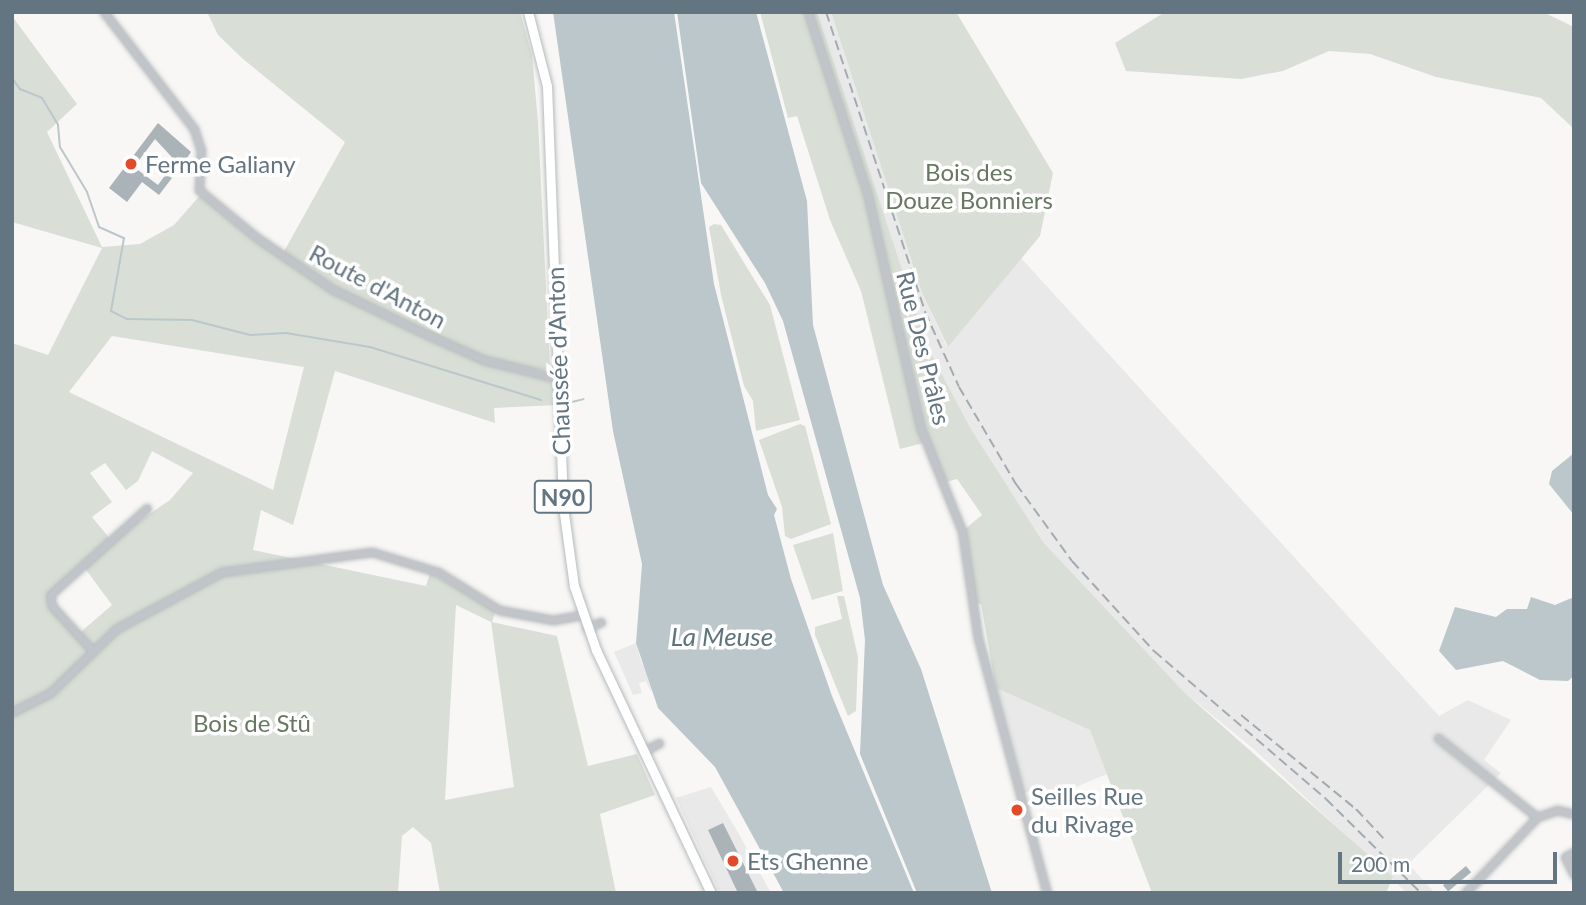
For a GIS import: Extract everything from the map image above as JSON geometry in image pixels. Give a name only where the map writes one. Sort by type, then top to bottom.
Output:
[{"type":"main road","name":"Chaussée d'Anton","points":[[528,12],[547,86],[566,546],[586,628],[711,893]]},
{"type":"street","name":"Route d'Anton","points":[[104,12],[194,129],[201,150],[199,190],[256,237],[332,289],[428,335],[484,360],[558,378]]},
{"type":"street","name":"Rue Des Prâles","points":[[808,12],[867,192],[921,429],[962,531],[971,604],[1012,776],[1047,893]]},
{"type":"street","points":[[91,649],[52,606],[50,595],[146,508]]},
{"type":"street","points":[[12,712],[50,693],[91,649],[175,593],[222,572],[372,552],[438,572],[499,610],[553,620],[582,615]]},
{"type":"street","points":[[586,628],[601,622]]},
{"type":"street","points":[[1438,738],[1537,817]]},
{"type":"street","points":[[644,751],[659,743]]},
{"type":"street","points":[[1465,893],[1537,817],[1557,810],[1574,814]]},
{"type":"street","points":[[1574,852],[1565,857],[1574,875]]},
{"type":"shaded area","points":[[816,12],[831,12],[922,293],[947,347],[1021,258],[1439,716],[1468,700],[1511,720],[1484,760],[1501,773],[1404,868],[1413,869],[1435,893],[1407,893],[1256,751],[1184,692],[1043,542],[971,429],[928,348]]},
{"type":"shaded area","points":[[636,643],[642,665],[672,654],[676,680],[650,690],[646,681],[639,683],[642,693],[633,695],[614,652]]},
{"type":"shaded area","points":[[996,688],[1090,730],[1107,774],[1037,803],[1032,790],[1020,795]]},
{"type":"shaded area","points":[[711,787],[771,893],[720,893],[676,798]]},
{"type":"green space","name":"Bois de Stû","points":[[207,12],[520,12],[532,55],[538,122],[550,370],[528,368],[558,378],[559,405],[494,408],[495,423],[335,371],[293,525],[261,510],[253,550],[426,586],[430,573],[496,609],[492,622],[557,636],[588,766],[637,754],[655,795],[600,814],[616,893],[440,893],[431,843],[413,827],[402,836],[398,893],[12,893],[12,343],[48,355],[102,248],[12,222],[12,16],[77,104],[47,132],[102,247],[140,244],[174,225],[202,193],[282,255],[345,142],[243,59],[218,35]],"holes":[[[112,336],[304,367],[273,490],[69,392]],[[152,451],[193,473],[170,500],[111,540],[92,517],[112,502],[90,473],[105,463],[126,490],[138,481]],[[81,563],[112,605],[76,636],[50,601]],[[456,605],[491,622],[514,787],[445,800]]]},
{"type":"green space","points":[[760,12],[817,12],[928,348],[971,429],[1043,542],[1184,692],[1393,877],[1386,893],[1152,893],[1090,730],[996,688],[981,604],[974,603],[965,529],[982,515],[957,479],[946,482],[927,442],[900,449],[861,291],[830,220],[797,116],[788,118]]},
{"type":"green space","name":"Bois des Douze Bonniers","points":[[831,12],[956,12],[1053,173],[1040,236],[948,347],[922,293]]},
{"type":"green space","points":[[1165,12],[1543,12],[1574,27],[1574,129],[1541,98],[1436,77],[1370,54],[1329,51],[1283,71],[1241,79],[1126,71],[1115,43]]},
{"type":"green space","points":[[714,224],[721,225],[770,305],[800,420],[756,431],[753,401],[744,386],[721,295],[709,227]]},
{"type":"green space","points":[[800,424],[805,426],[831,524],[791,539],[785,536],[782,507],[759,440]]},
{"type":"green space","points":[[833,533],[843,591],[812,600],[793,545]]},
{"type":"green space","points":[[837,596],[844,596],[858,657],[856,711],[848,716],[815,635],[815,627],[842,619]]},
{"type":"water","name":"La Meuse","points":[[553,12],[674,12],[714,284],[768,495],[777,509],[774,515],[791,579],[832,696],[914,893],[784,893],[715,767],[658,708],[636,643],[642,564],[613,431]]},
{"type":"water","points":[[677,12],[756,12],[807,201],[813,325],[883,585],[921,669],[992,893],[917,893],[860,754],[865,640],[860,598],[783,321],[765,283],[701,183]]},
{"type":"water","points":[[1574,453],[1574,515],[1549,484],[1552,471]]},
{"type":"water","points":[[1531,597],[1555,605],[1574,597],[1574,676],[1568,681],[1540,680],[1503,661],[1456,670],[1439,651],[1455,607],[1496,617],[1507,609],[1527,609]]},
{"type":"building","name":"Ferme Galiany","points":[[158,123],[191,152],[181,167],[155,139],[134,167],[158,185],[166,174],[172,178],[159,195],[142,182],[127,202],[109,188]]},
{"type":"building","name":"Ets Ghenne","points":[[723,823],[758,893],[738,893],[708,830]]},
{"type":"building","points":[[1466,866],[1471,872],[1448,891],[1443,885]]},
{"type":"waterway","points":[[12,78],[20,89],[42,98],[58,125],[60,147],[87,192],[99,227],[124,238],[111,311],[127,319],[192,320],[250,335],[286,333],[370,347],[541,400]]},
{"type":"waterway","points":[[568,403],[584,399]]},
{"type":"railway","points":[[826,12],[925,312],[959,387],[1016,484],[1072,561],[1154,651],[1326,799],[1421,893]]},
{"type":"railway","points":[[1241,715],[1356,809],[1385,840]]},
{"type":"place","name":"Ferme Galiany","points":[[131,164]]},
{"type":"place","name":"Seilles Rue du Rivage","points":[[1017,810]]},
{"type":"place","name":"Ets Ghenne","points":[[733,861]]}]
